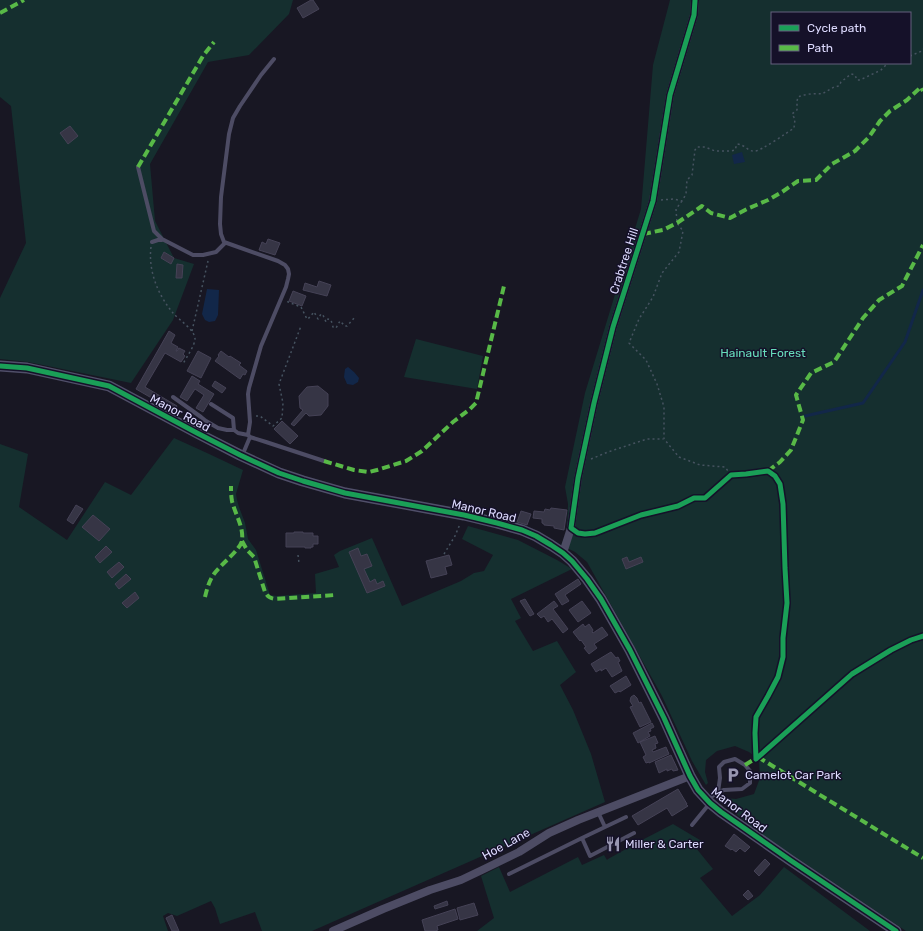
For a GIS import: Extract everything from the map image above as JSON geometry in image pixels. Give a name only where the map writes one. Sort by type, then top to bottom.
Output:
[{"type":"street","name":"Crabtree Hill","points":[[563,553],[571,528],[581,463],[613,327],[653,201],[670,95],[694,15],[694,0]]},
{"type":"street","name":"Manor Road","points":[[0,366],[27,368],[109,386],[197,433],[279,473],[345,493],[464,516],[522,530],[536,536],[563,553],[587,579],[630,650],[698,790],[709,801],[790,860],[896,931]]},
{"type":"street","name":"Hoe Lane","points":[[332,931],[430,890],[461,880],[519,852],[549,833],[690,776]]},
{"type":"lane","points":[[242,456],[249,436],[249,388],[261,346],[286,287],[289,274],[285,265],[278,261],[225,243],[222,239],[220,224],[221,197],[229,134],[233,118],[261,75],[274,59]]},
{"type":"lane","points":[[138,167],[154,231],[162,240],[193,255],[203,255],[216,252],[225,243]]},
{"type":"lane","points":[[152,242],[162,240]]},
{"type":"lane","points":[[173,397],[218,428],[234,430],[238,433],[324,461]]},
{"type":"lane","points":[[211,404],[233,418],[234,430]]},
{"type":"lane","points":[[692,825],[709,801],[718,792],[724,790],[742,789],[750,782],[750,772],[745,765],[735,759],[724,762],[719,767],[720,778],[718,792]]},
{"type":"lane","points":[[598,812],[605,827]]},
{"type":"lane","points":[[509,874],[626,817]]},
{"type":"lane","points":[[582,838],[590,856],[634,833]]},
{"type":"path","points":[[911,56],[922,51],[923,49]]},
{"type":"path","points":[[730,475],[725,467],[700,465],[679,457],[664,439],[664,407],[656,384],[646,360],[629,343],[639,319],[653,297],[662,273],[679,252],[683,231],[677,223],[676,209],[686,194],[687,180],[692,175],[697,147],[705,147],[715,151],[731,151],[735,150],[737,144],[742,144],[749,150],[755,151],[765,147],[794,128],[795,119],[792,114],[797,110],[798,97],[801,95],[822,94],[834,87],[839,86],[841,82],[851,74],[855,75],[857,80],[860,80],[881,70],[887,64]]},
{"type":"path","points":[[653,201],[674,199],[682,201]]},
{"type":"path","points":[[152,242],[150,262],[155,283],[173,313],[192,331],[195,339],[183,364]]},
{"type":"path","points":[[192,331],[208,260],[216,252]]},
{"type":"path","points":[[289,298],[288,302],[301,307],[307,320],[314,312],[318,319],[321,314],[326,322],[328,319],[331,320],[335,328],[340,321],[347,326],[356,316]]},
{"type":"path","points":[[250,418],[260,416],[273,426],[282,418],[283,403],[279,384],[301,326]]},
{"type":"path","points":[[581,463],[647,439],[664,439]]},
{"type":"path","points":[[444,554],[455,536],[464,516]]},
{"type":"path","points":[[298,555],[299,563]]},
{"type":"green space","points":[[0,0],[293,0],[289,14],[249,55],[208,62],[150,164],[155,221],[174,258],[194,264],[173,320],[131,383],[28,362],[0,359],[0,298],[26,243],[11,106],[0,97]]},
{"type":"green space","name":"Hainault Forest","points":[[670,0],[923,0],[923,931],[906,931],[752,828],[722,801],[724,798],[736,799],[754,794],[760,778],[759,760],[749,752],[735,746],[717,751],[706,760],[705,772],[708,783],[706,785],[692,761],[662,696],[587,562],[575,552],[561,545],[567,532],[568,504],[565,487],[585,393],[641,209],[653,65]]},
{"type":"green space","points":[[416,339],[483,356],[477,389],[404,377]]},
{"type":"green space","points":[[174,438],[243,470],[236,494],[237,500],[245,523],[248,539],[256,550],[270,595],[277,596],[316,593],[315,574],[339,567],[334,555],[340,551],[372,538],[402,606],[461,581],[474,573],[484,571],[493,555],[462,539],[468,526],[518,540],[572,569],[511,599],[521,618],[515,621],[533,651],[557,641],[576,672],[560,685],[573,710],[591,754],[605,802],[312,931],[262,931],[255,912],[220,924],[211,901],[177,916],[168,913],[163,916],[168,931],[0,931],[0,444],[28,454],[19,507],[67,540],[105,482],[131,495]]},
{"type":"green space","points":[[673,824],[705,843],[696,848],[713,869],[700,878],[732,916],[760,895],[784,867],[870,931],[477,931],[494,918],[481,876],[499,867],[510,892],[578,857],[582,865],[604,855],[607,860]]},
{"type":"water","points":[[742,152],[745,162],[734,164],[732,155]]},
{"type":"water","points":[[207,289],[219,290],[218,315],[215,321],[209,322],[205,320],[202,314]]},
{"type":"water","points":[[348,367],[359,378],[358,382],[353,385],[347,384],[344,377],[345,369]]},
{"type":"building","points":[[313,0],[319,9],[303,18],[297,8]]},
{"type":"building","points":[[70,126],[78,136],[68,144],[60,133]]},
{"type":"building","points":[[268,239],[280,243],[275,255],[259,250],[262,242],[266,244]]},
{"type":"building","points":[[164,252],[174,258],[171,264],[161,258]]},
{"type":"building","points":[[177,264],[183,265],[182,278],[176,278]]},
{"type":"building","points":[[319,281],[331,285],[327,296],[303,290],[305,283],[317,287]]},
{"type":"building","points":[[293,291],[306,296],[302,306],[289,301]]},
{"type":"building","points":[[169,331],[175,335],[171,343],[178,347],[176,351],[179,348],[185,351],[183,354],[185,356],[181,362],[165,353],[145,387],[177,406],[174,411],[136,389]]},
{"type":"building","points":[[198,351],[211,358],[201,378],[187,371]]},
{"type":"building","points":[[221,351],[241,363],[239,365],[247,371],[245,375],[243,374],[240,379],[215,361]]},
{"type":"building","points":[[192,376],[200,381],[198,384],[214,394],[203,412],[196,408],[204,395],[195,389],[187,401],[180,397]]},
{"type":"building","points":[[215,381],[226,388],[222,393],[212,386]]},
{"type":"building","points":[[318,386],[328,394],[328,406],[321,415],[309,416],[306,413],[294,426],[291,424],[303,410],[300,408],[299,396],[307,387]]},
{"type":"building","points":[[282,421],[298,436],[290,444],[274,429]]},
{"type":"building","points":[[76,505],[83,509],[73,524],[67,520]]},
{"type":"building","points":[[551,508],[567,510],[564,530],[554,528],[554,526],[544,525],[542,523],[542,519],[533,518],[534,511],[544,512],[545,509],[550,510]]},
{"type":"building","points":[[521,511],[531,514],[527,525],[517,522]]},
{"type":"building","points":[[93,515],[110,529],[99,541],[82,527]]},
{"type":"building","points":[[286,533],[313,533],[313,536],[318,536],[318,544],[313,544],[313,547],[311,548],[286,547]]},
{"type":"building","points":[[106,546],[112,552],[100,563],[95,557]]},
{"type":"building","points":[[358,548],[361,556],[367,554],[372,566],[364,569],[370,582],[375,579],[377,584],[383,581],[385,586],[367,593],[349,552]]},
{"type":"building","points":[[449,555],[452,565],[445,567],[447,574],[431,578],[426,561]]},
{"type":"building","points":[[627,557],[629,562],[641,557],[643,562],[626,569],[622,559]]},
{"type":"building","points":[[119,562],[124,567],[112,578],[107,572]]},
{"type":"building","points":[[126,574],[131,579],[119,589],[115,584]]},
{"type":"building","points":[[578,579],[581,584],[565,595],[569,601],[562,605],[555,594]]},
{"type":"building","points":[[135,592],[139,598],[127,608],[122,603]]},
{"type":"building","points":[[525,599],[534,614],[530,616],[520,601]]},
{"type":"building","points":[[554,601],[558,606],[553,609],[568,629],[563,633],[552,619],[548,622],[544,616],[541,618],[537,614]]},
{"type":"building","points":[[582,601],[591,613],[578,622],[569,610]]},
{"type":"building","points":[[583,624],[585,627],[589,624],[593,630],[593,633],[602,627],[608,635],[594,644],[597,648],[589,654],[584,648],[586,647],[581,640],[580,641],[573,632]]},
{"type":"building","points":[[611,652],[616,658],[618,657],[620,661],[618,662],[622,671],[612,677],[606,668],[596,672],[591,664]]},
{"type":"building","points":[[626,676],[631,685],[620,692],[615,693],[610,686]]},
{"type":"building","points":[[634,695],[639,703],[641,702],[651,722],[640,727],[630,707],[633,706],[630,701],[631,697]]},
{"type":"building","points":[[652,723],[654,727],[648,732],[650,736],[638,743],[633,733]]},
{"type":"building","points":[[655,736],[658,743],[655,744],[656,748],[652,750],[653,752],[666,747],[669,754],[646,763],[643,757],[646,755],[640,742]]},
{"type":"building","points":[[671,755],[678,770],[673,771],[672,769],[667,771],[667,769],[659,773],[655,762]]},
{"type":"building","points":[[678,789],[688,806],[672,816],[667,808],[638,825],[632,816]]},
{"type":"building","points":[[734,834],[750,847],[745,852],[740,848],[736,852],[725,846]]},
{"type":"building","points":[[765,859],[770,864],[759,876],[754,871]]},
{"type":"building","points":[[748,890],[753,896],[748,900],[743,895]]},
{"type":"building","points":[[447,901],[448,905],[435,909],[434,906]]},
{"type":"building","points":[[474,903],[478,915],[460,920],[457,908]]},
{"type":"building","points":[[455,909],[458,919],[437,926],[438,930],[425,931],[422,920]]},
{"type":"building","points":[[172,915],[179,931],[172,931],[166,918]]},
{"type":"waterway","points":[[805,416],[863,403],[905,342],[923,290]]},
{"type":"marked path","points":[[0,13],[24,0]]},
{"type":"marked path","points":[[138,167],[203,56],[214,42]]},
{"type":"marked path","points":[[643,234],[663,230],[677,223],[702,206],[711,213],[730,218],[768,200],[798,181],[816,180],[832,164],[855,151],[869,137],[880,121],[890,111],[907,100],[921,87],[923,91]]},
{"type":"marked path","points":[[768,471],[780,462],[791,450],[803,420],[796,395],[811,373],[834,362],[863,318],[879,300],[902,286],[923,245]]},
{"type":"marked path","points":[[324,461],[354,470],[369,472],[406,461],[422,451],[453,422],[470,409],[476,403],[504,286]]},
{"type":"marked path","points":[[205,597],[209,582],[214,574],[237,549],[242,541],[242,531],[232,501],[231,486]]},
{"type":"marked path","points":[[242,541],[247,550],[254,557],[265,592],[270,598],[275,599],[335,595]]},
{"type":"marked path","points":[[758,757],[923,858]]},
{"type":"marked path","points":[[745,765],[758,757]]},
{"type":"cycle path","points":[[695,0],[694,15],[670,95],[653,201],[613,327],[594,403],[578,478],[571,528],[578,533],[595,533],[641,515],[678,506],[694,498],[705,498],[731,475],[768,471],[775,476],[780,484],[783,504],[787,603],[783,638],[783,657],[778,677],[756,717],[756,759]]},
{"type":"cycle path","points":[[0,366],[27,368],[109,386],[240,455],[279,473],[303,481],[345,493],[464,515],[497,523],[522,530],[551,545],[572,561],[601,599],[630,650],[698,790],[721,812],[896,931]]},
{"type":"cycle path","points":[[756,759],[852,674],[891,650],[923,636]]},
{"type":"place","name":"Camelot Car Park","points":[[733,775]]},
{"type":"place","name":"Miller & Carter","points":[[613,844]]}]
